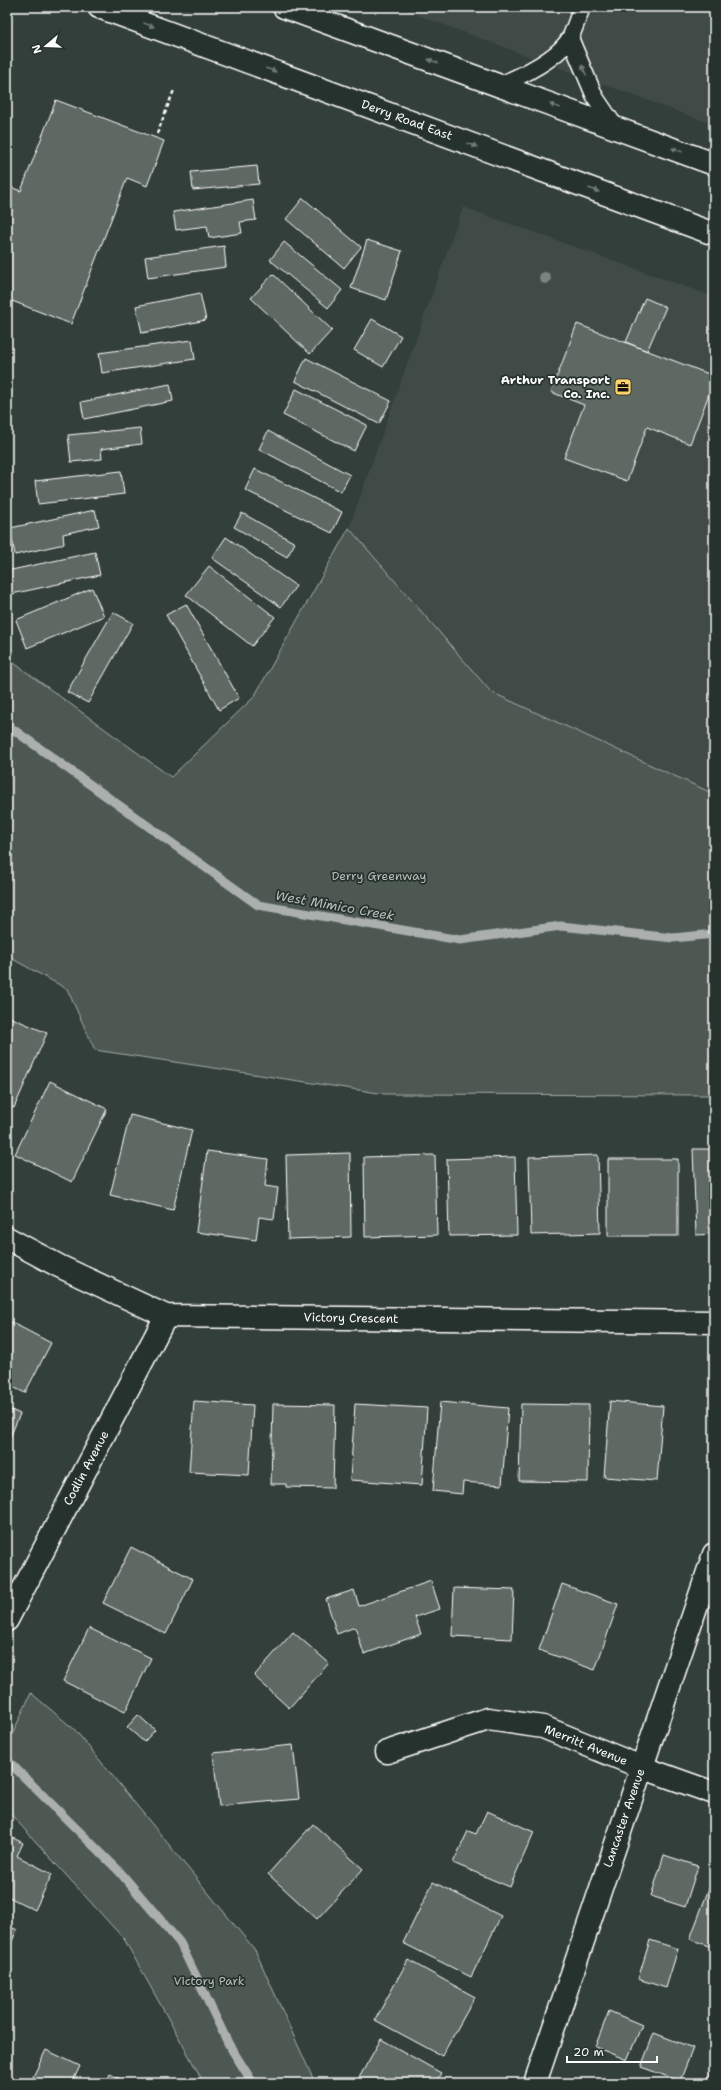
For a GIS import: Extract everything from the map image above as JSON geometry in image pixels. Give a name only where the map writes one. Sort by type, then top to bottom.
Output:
[{"type":"street","name":"Derry Road East","points":[[100,7],[714,234]]},
{"type":"street","points":[[284,7],[714,164]]},
{"type":"street","name":"Victory Crescent","points":[[7,1238],[59,1266],[166,1316],[714,1322]]},
{"type":"street","name":"Codlin Avenue","points":[[7,1620],[166,1316]]},
{"type":"street","name":"Lancaster Avenue","points":[[535,2083],[714,1554]]},
{"type":"street","name":"Merritt Avenue","points":[[386,1752],[488,1719],[543,1727],[641,1767],[714,1793]]},
{"type":"lane","points":[[500,85],[527,73],[553,56],[570,38],[582,7]]},
{"type":"lane","points":[[570,38],[595,97],[616,128]]},
{"type":"path","points":[[157,134],[174,90]]},
{"type":"shaded area","points":[[396,7],[714,7],[714,125]]},
{"type":"shaded area","points":[[463,207],[714,297],[714,794],[491,692],[349,528]]},
{"type":"green space","name":"Derry Greenway","points":[[349,528],[491,692],[714,794],[714,1095],[385,1094],[95,1050],[67,989],[7,956],[7,658],[171,777],[254,697]]},
{"type":"green space","name":"Victory Park","points":[[31,1693],[75,1730],[255,1950],[315,2083],[204,2083],[124,1939],[7,1810],[7,1746]]},
{"type":"building","points":[[56,100],[164,141],[147,186],[127,178],[71,324],[7,299],[7,186],[21,191]]},
{"type":"building","points":[[257,166],[259,184],[193,190],[191,172]]},
{"type":"building","points":[[303,198],[361,247],[344,268],[286,219]]},
{"type":"building","points":[[253,200],[256,220],[240,222],[242,233],[209,238],[207,226],[176,230],[173,212]]},
{"type":"building","points":[[367,240],[402,251],[386,300],[351,288]]},
{"type":"building","points":[[284,242],[342,290],[328,308],[270,260]]},
{"type":"building","points":[[224,246],[226,267],[148,278],[145,257]]},
{"type":"building","points":[[273,274],[332,330],[310,354],[251,298]]},
{"type":"building","points":[[200,293],[206,320],[142,333],[136,306]]},
{"type":"building","points":[[645,298],[666,307],[647,351],[626,342]]},
{"type":"building","points":[[372,319],[401,336],[383,367],[354,350]]},
{"type":"building","points":[[577,324],[714,376],[714,381],[690,444],[647,427],[627,481],[564,458],[584,405],[551,392]]},
{"type":"building","points":[[192,340],[195,359],[102,373],[99,353]]},
{"type":"building","points":[[306,358],[391,401],[379,424],[295,381]]},
{"type":"building","points":[[170,384],[173,401],[84,419],[81,402]]},
{"type":"building","points":[[296,389],[367,425],[354,451],[283,415]]},
{"type":"building","points":[[140,428],[142,444],[101,449],[102,459],[71,462],[68,435]]},
{"type":"building","points":[[268,431],[350,475],[341,492],[259,449]]},
{"type":"building","points":[[255,469],[342,512],[332,533],[245,490]]},
{"type":"building","points":[[121,471],[124,494],[38,504],[35,481]]},
{"type":"building","points":[[95,510],[99,526],[63,534],[64,544],[15,555],[10,528]]},
{"type":"building","points":[[242,513],[295,543],[287,557],[234,527]]},
{"type":"building","points":[[226,537],[296,586],[281,607],[212,558]]},
{"type":"building","points":[[95,552],[100,575],[7,595],[7,571]]},
{"type":"building","points":[[209,566],[275,617],[252,646],[186,595]]},
{"type":"building","points":[[92,588],[104,616],[27,648],[16,620]]},
{"type":"building","points":[[186,604],[239,698],[219,710],[166,615]]},
{"type":"building","points":[[113,612],[133,623],[88,703],[67,692]]},
{"type":"building","points":[[7,1016],[47,1033],[14,1108],[7,1105]]},
{"type":"building","points":[[50,1081],[107,1109],[72,1182],[15,1154]]},
{"type":"building","points":[[130,1115],[192,1130],[173,1210],[110,1195]]},
{"type":"building","points":[[693,1149],[714,1149],[714,1234],[696,1235]]},
{"type":"building","points":[[207,1151],[268,1159],[265,1186],[278,1188],[274,1219],[259,1217],[256,1240],[196,1232]]},
{"type":"building","points":[[350,1153],[351,1237],[288,1239],[286,1155]]},
{"type":"building","points":[[435,1155],[437,1235],[365,1237],[364,1157]]},
{"type":"building","points":[[598,1155],[600,1233],[531,1235],[529,1157]]},
{"type":"building","points":[[515,1157],[517,1235],[449,1236],[447,1159]]},
{"type":"building","points":[[608,1159],[678,1159],[678,1236],[608,1236]]},
{"type":"building","points":[[7,1320],[51,1343],[25,1393],[7,1384]]},
{"type":"building","points":[[194,1401],[253,1405],[249,1475],[189,1472]]},
{"type":"building","points":[[610,1401],[663,1406],[657,1481],[604,1477]]},
{"type":"building","points":[[440,1402],[508,1408],[502,1485],[463,1482],[462,1494],[433,1491]]},
{"type":"building","points":[[273,1404],[335,1405],[333,1488],[286,1487],[286,1484],[271,1484]]},
{"type":"building","points":[[355,1404],[427,1408],[422,1485],[350,1480]]},
{"type":"building","points":[[521,1404],[589,1405],[588,1482],[519,1481]]},
{"type":"building","points":[[7,1408],[20,1414],[7,1444]]},
{"type":"building","points":[[131,1547],[193,1579],[166,1634],[103,1603]]},
{"type":"building","points":[[431,1581],[440,1609],[415,1617],[421,1634],[364,1654],[355,1627],[337,1634],[326,1599],[354,1590],[359,1606]]},
{"type":"building","points":[[562,1584],[618,1604],[595,1670],[539,1650]]},
{"type":"building","points":[[454,1588],[514,1590],[512,1639],[452,1636]]},
{"type":"building","points":[[89,1628],[151,1658],[125,1712],[63,1681]]},
{"type":"building","points":[[293,1632],[329,1663],[289,1708],[254,1676]]},
{"type":"building","points":[[138,1715],[155,1730],[144,1742],[127,1727]]},
{"type":"building","points":[[293,1745],[299,1799],[219,1806],[213,1753]]},
{"type":"building","points":[[487,1811],[534,1832],[510,1887],[453,1863],[468,1831],[476,1834]]},
{"type":"building","points":[[313,1824],[363,1869],[317,1919],[268,1874]]},
{"type":"building","points":[[7,1835],[23,1843],[17,1856],[52,1874],[35,1910],[7,1896]]},
{"type":"building","points":[[664,1855],[698,1866],[685,1907],[651,1896]]},
{"type":"building","points":[[714,1875],[714,1948],[690,1939]]},
{"type":"building","points":[[433,1882],[501,1916],[471,1977],[403,1943]]},
{"type":"building","points":[[7,1925],[17,1930],[7,1952]]},
{"type":"building","points":[[650,1940],[678,1949],[666,1988],[638,1979]]},
{"type":"building","points":[[408,1960],[475,1997],[442,2056],[375,2020]]},
{"type":"building","points":[[609,2011],[642,2025],[627,2060],[595,2047]]},
{"type":"building","points":[[654,2033],[693,2048],[680,2081],[641,2067]]},
{"type":"building","points":[[381,2039],[441,2073],[435,2083],[356,2083]]},
{"type":"building","points":[[46,2050],[80,2066],[72,2083],[30,2083]]},
{"type":"building","points":[[714,2065],[714,2083],[706,2083]]},
{"type":"building","points":[[110,2074],[128,2083],[106,2083]]},
{"type":"waterway","name":"West Mimico Creek","points":[[7,725],[258,905],[460,940],[561,926],[673,938],[714,934]]},
{"type":"waterway","points":[[7,1760],[119,1871],[180,1943],[229,2045],[253,2083]]},
{"type":"place","name":"Arthur Transport Co. Inc.","points":[[623,387]]}]
